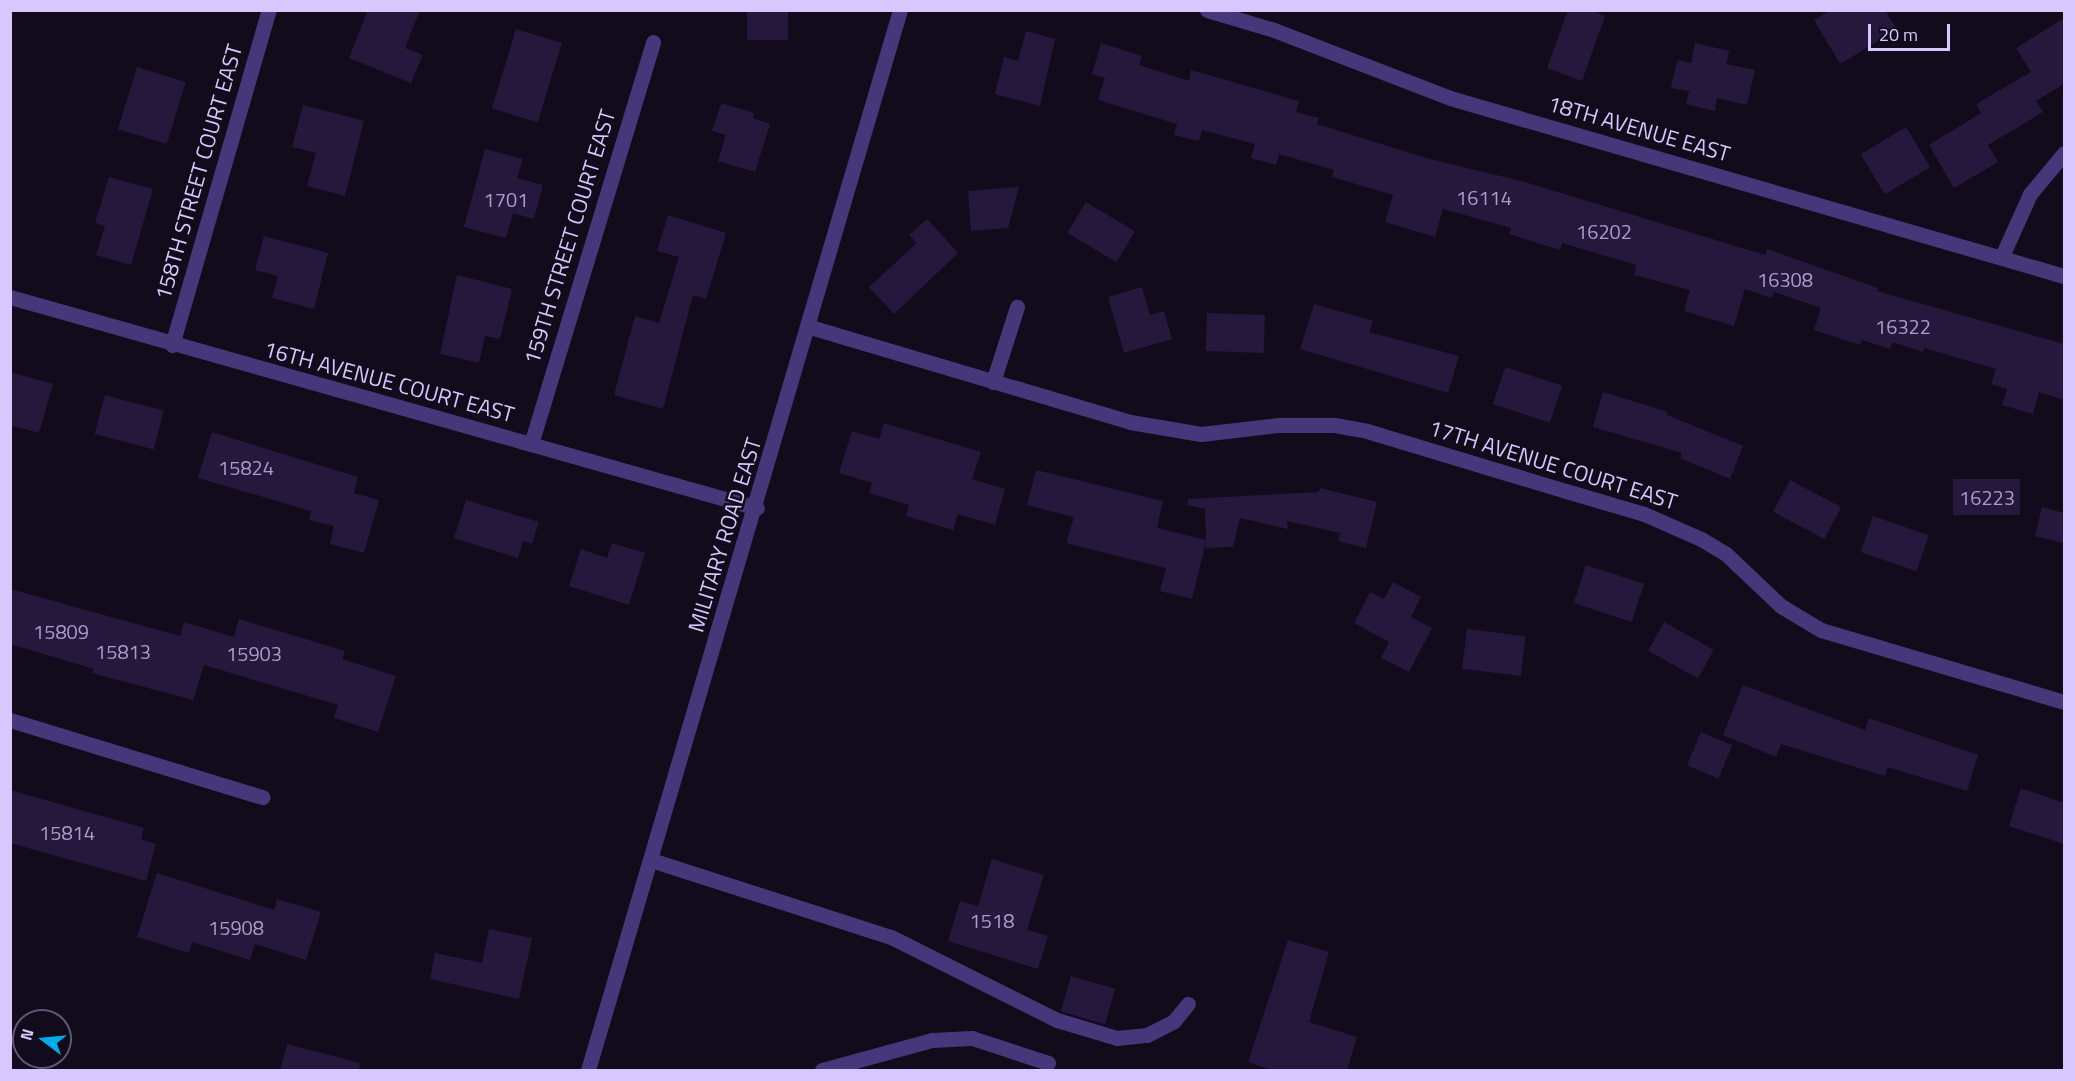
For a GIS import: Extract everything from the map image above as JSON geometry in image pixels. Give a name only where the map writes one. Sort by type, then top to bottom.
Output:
[{"type":"street","name":"158TH STREET COURT EAST","points":[[172,345],[269,10]]},
{"type":"street","name":"MILITARY ROAD EAST","points":[[588,1071],[757,508],[900,10]]},
{"type":"street","name":"18TH AVENUE EAST","points":[[1207,10],[1294,37],[1450,98],[2002,256],[2064,276]]},
{"type":"street","name":"159TH STREET COURT EAST","points":[[531,444],[653,42]]},
{"type":"street","points":[[2002,256],[2030,194],[2064,153]]},
{"type":"street","name":"16TH AVENUE COURT EAST","points":[[10,297],[172,345],[757,508]]},
{"type":"street","points":[[993,382],[1017,307]]},
{"type":"street","name":"17TH AVENUE COURT EAST","points":[[810,327],[1130,422],[1201,434],[1278,425],[1334,425],[1367,431],[1669,523],[1726,554],[1781,606],[1821,630],[2064,702]]},
{"type":"street","points":[[10,720],[262,796]]},
{"type":"street","points":[[651,860],[891,937],[1057,1020],[1117,1038],[1147,1035],[1174,1021],[1188,1004]]},
{"type":"street","points":[[822,1071],[932,1040],[972,1038],[1048,1063]]},
{"type":"building","points":[[368,10],[420,10],[405,48],[423,55],[411,83],[349,58]]},
{"type":"building","points":[[747,10],[788,10],[788,40],[747,40]]},
{"type":"building","points":[[1568,10],[1591,10],[1605,16],[1582,81],[1547,68]]},
{"type":"building","points":[[1831,10],[1885,10],[1897,30],[1840,64],[1814,20]]},
{"type":"building","points":[[2064,18],[2064,84],[2036,101],[2043,112],[1988,145],[1998,162],[1954,188],[1929,145],[1981,113],[1976,104],[2031,72],[2016,48]]},
{"type":"building","points":[[516,29],[562,43],[538,122],[492,108]]},
{"type":"building","points":[[1026,31],[1055,39],[1040,106],[995,94],[1004,57],[1018,61]]},
{"type":"building","points":[[1101,43],[1142,56],[1139,65],[1189,81],[1191,70],[1299,101],[1296,112],[1319,118],[1317,124],[1426,158],[1525,182],[1765,255],[1767,249],[1878,288],[1877,291],[2064,344],[2064,400],[2039,392],[2033,414],[2002,405],[2007,389],[1991,384],[1996,369],[1924,348],[1923,352],[1892,342],[1890,349],[1862,340],[1860,345],[1814,330],[1821,308],[1774,292],[1772,298],[1745,289],[1734,326],[1684,311],[1690,290],[1634,275],[1636,265],[1562,243],[1560,250],[1509,234],[1511,228],[1443,209],[1435,237],[1385,222],[1393,195],[1332,177],[1334,170],[1279,154],[1276,165],[1251,158],[1255,144],[1202,130],[1199,141],[1174,135],[1177,124],[1098,100],[1105,78],[1092,74]]},
{"type":"building","points":[[1695,43],[1729,51],[1726,64],[1755,70],[1747,105],[1717,98],[1715,111],[1686,104],[1689,91],[1671,88],[1677,60],[1691,63]]},
{"type":"building","points":[[137,67],[186,82],[167,144],[118,129]]},
{"type":"building","points":[[721,103],[754,113],[753,118],[770,124],[755,172],[718,161],[726,135],[712,131]]},
{"type":"building","points":[[303,105],[364,121],[345,196],[307,186],[316,153],[292,147]]},
{"type":"building","points":[[1906,127],[1930,167],[1885,195],[1861,154]]},
{"type":"building","points":[[485,149],[523,159],[517,178],[543,185],[534,219],[513,213],[506,238],[464,227]]},
{"type":"building","points":[[109,177],[153,189],[131,265],[96,255],[105,226],[95,223]]},
{"type":"building","points":[[1019,187],[1008,228],[971,231],[968,191]]},
{"type":"building","points":[[1086,202],[1135,231],[1116,262],[1067,233]]},
{"type":"building","points":[[668,215],[726,233],[706,299],[693,295],[663,409],[614,395],[635,316],[659,323],[679,257],[657,251]]},
{"type":"building","points":[[927,219],[958,253],[894,314],[869,287],[917,243],[909,235]]},
{"type":"building","points":[[264,236],[328,253],[314,309],[272,298],[278,276],[255,270]]},
{"type":"building","points":[[457,275],[512,289],[500,339],[485,336],[479,363],[440,354]]},
{"type":"building","points":[[1142,287],[1150,315],[1164,311],[1172,339],[1124,353],[1108,297]]},
{"type":"building","points":[[1314,304],[1373,321],[1369,332],[1459,356],[1448,393],[1300,349]]},
{"type":"building","points":[[1207,313],[1265,315],[1264,353],[1206,351]]},
{"type":"building","points":[[1505,367],[1562,386],[1550,423],[1493,404]]},
{"type":"building","points":[[10,372],[53,384],[39,433],[10,425]]},
{"type":"building","points":[[1603,392],[1668,412],[1667,415],[1743,446],[1730,479],[1680,458],[1682,453],[1593,427]]},
{"type":"building","points":[[105,395],[164,411],[154,449],[95,434]]},
{"type":"building","points":[[884,423],[981,452],[972,479],[1005,489],[995,525],[958,514],[953,530],[906,516],[909,505],[869,493],[872,483],[839,473],[852,431],[879,439]]},
{"type":"building","points":[[212,432],[358,477],[354,493],[379,500],[364,553],[330,544],[334,526],[309,520],[311,511],[198,478]]},
{"type":"building","points":[[1036,470],[1163,501],[1157,528],[1206,540],[1205,509],[1187,505],[1188,499],[1319,492],[1320,488],[1377,502],[1366,548],[1338,541],[1340,533],[1287,521],[1288,529],[1240,518],[1233,547],[1206,548],[1206,542],[1192,599],[1160,591],[1166,568],[1066,543],[1074,517],[1027,505]]},
{"type":"building","points":[[1953,479],[2020,479],[2020,515],[1953,515]]},
{"type":"building","points":[[1790,480],[1841,507],[1824,539],[1773,512]]},
{"type":"building","points":[[466,500],[539,522],[532,544],[523,541],[518,558],[454,538]]},
{"type":"building","points":[[2042,507],[2064,513],[2064,543],[2035,536]]},
{"type":"building","points":[[1873,516],[1929,535],[1916,571],[1861,552]]},
{"type":"building","points":[[612,543],[645,553],[629,605],[569,586],[581,549],[607,558]]},
{"type":"building","points":[[1586,565],[1644,584],[1632,622],[1574,603]]},
{"type":"building","points":[[1393,582],[1421,597],[1411,617],[1432,628],[1409,672],[1381,658],[1389,642],[1354,623],[1370,592],[1384,599]]},
{"type":"building","points":[[10,589],[180,636],[184,622],[234,637],[239,619],[345,651],[342,659],[396,676],[378,732],[334,718],[338,705],[204,665],[193,700],[92,673],[94,669],[10,644]]},
{"type":"building","points":[[1664,622],[1714,650],[1698,678],[1648,651]]},
{"type":"building","points":[[1467,629],[1526,636],[1521,676],[1462,669]]},
{"type":"building","points":[[1743,685],[1865,730],[1869,718],[1978,755],[1967,791],[1887,767],[1885,776],[1781,744],[1776,757],[1723,735]]},
{"type":"building","points":[[1701,732],[1732,745],[1718,778],[1687,765]]},
{"type":"building","points":[[2021,788],[2064,803],[2064,844],[2009,826]]},
{"type":"building","points":[[10,790],[144,828],[141,839],[156,844],[146,881],[10,843]]},
{"type":"building","points":[[992,859],[1044,875],[1027,930],[1048,936],[1038,969],[948,941],[960,901],[978,906]]},
{"type":"building","points":[[157,873],[274,910],[277,899],[321,912],[306,960],[255,944],[250,960],[192,942],[189,953],[137,937]]},
{"type":"building","points":[[489,929],[532,938],[519,999],[430,979],[435,953],[482,963]]},
{"type":"building","points":[[1288,940],[1329,952],[1309,1022],[1357,1037],[1347,1071],[1274,1071],[1248,1062]]},
{"type":"building","points":[[1071,976],[1115,989],[1105,1024],[1061,1012]]},
{"type":"building","points":[[287,1044],[360,1063],[359,1071],[280,1071]]}]
